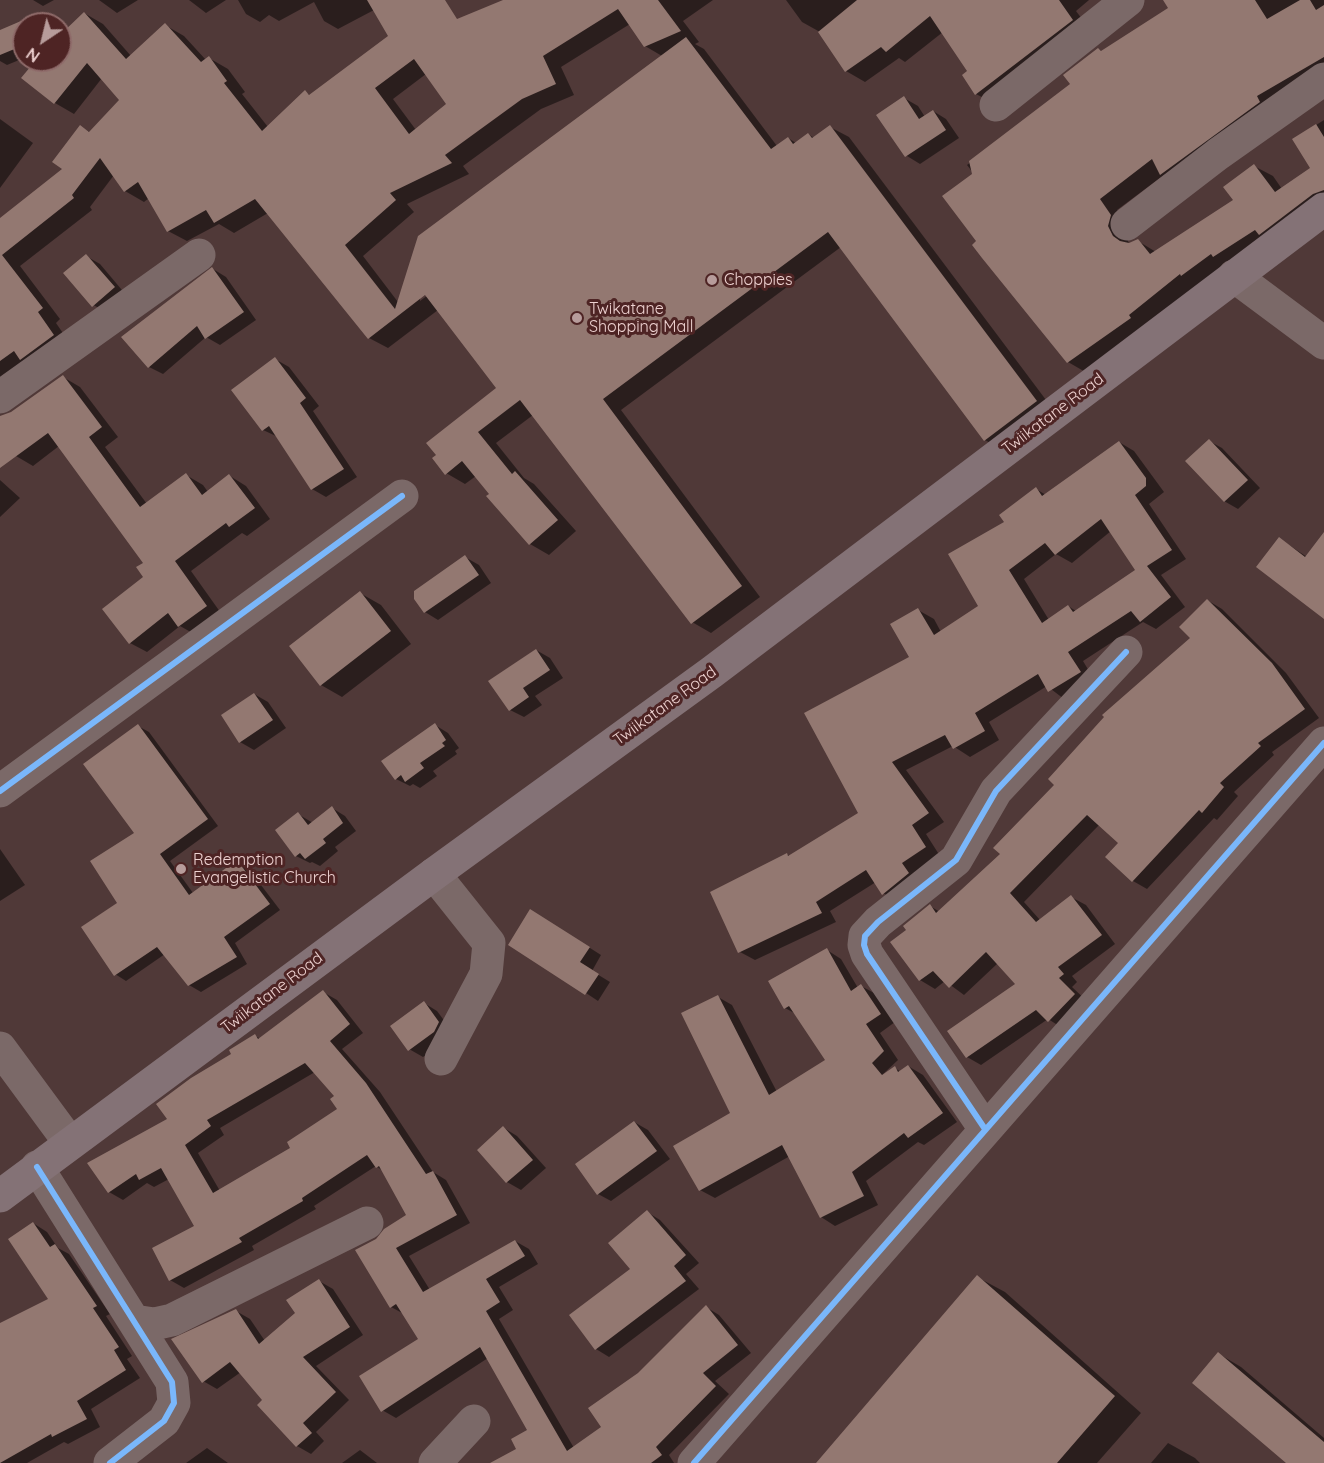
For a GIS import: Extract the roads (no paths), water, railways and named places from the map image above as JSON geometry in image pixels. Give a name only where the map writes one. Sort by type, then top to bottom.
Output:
[{"type":"main road","name":"Twiikatane Road","points":[[0,1196],[434,874],[712,672],[1324,209]]},
{"type":"street","points":[[996,105],[1128,0]]},
{"type":"street","points":[[1127,224],[1218,154],[1324,79]]},
{"type":"street","points":[[0,397],[199,255]]},
{"type":"street","points":[[1234,276],[1324,343]]},
{"type":"street","points":[[0,790],[402,496]]},
{"type":"street","points":[[985,1128],[867,954],[864,945],[866,936],[878,922],[956,861],[996,791],[1126,651]]},
{"type":"street","points":[[694,1463],[1324,743]]},
{"type":"street","points":[[434,874],[489,943],[486,974],[441,1059]]},
{"type":"street","points":[[0,1048],[70,1143]]},
{"type":"street","points":[[37,1167],[172,1382],[174,1403],[164,1421],[110,1463]]},
{"type":"street","points":[[134,1321],[154,1323],[172,1320],[367,1223]]},
{"type":"street","points":[[435,1463],[474,1421]]},
{"type":"place","name":"Choppies","points":[[712,280]]},
{"type":"place","name":"Twikatane Shopping Mall","points":[[577,318]]},
{"type":"place","name":"Redemption Evangelistic Church","points":[[181,869]]}]
